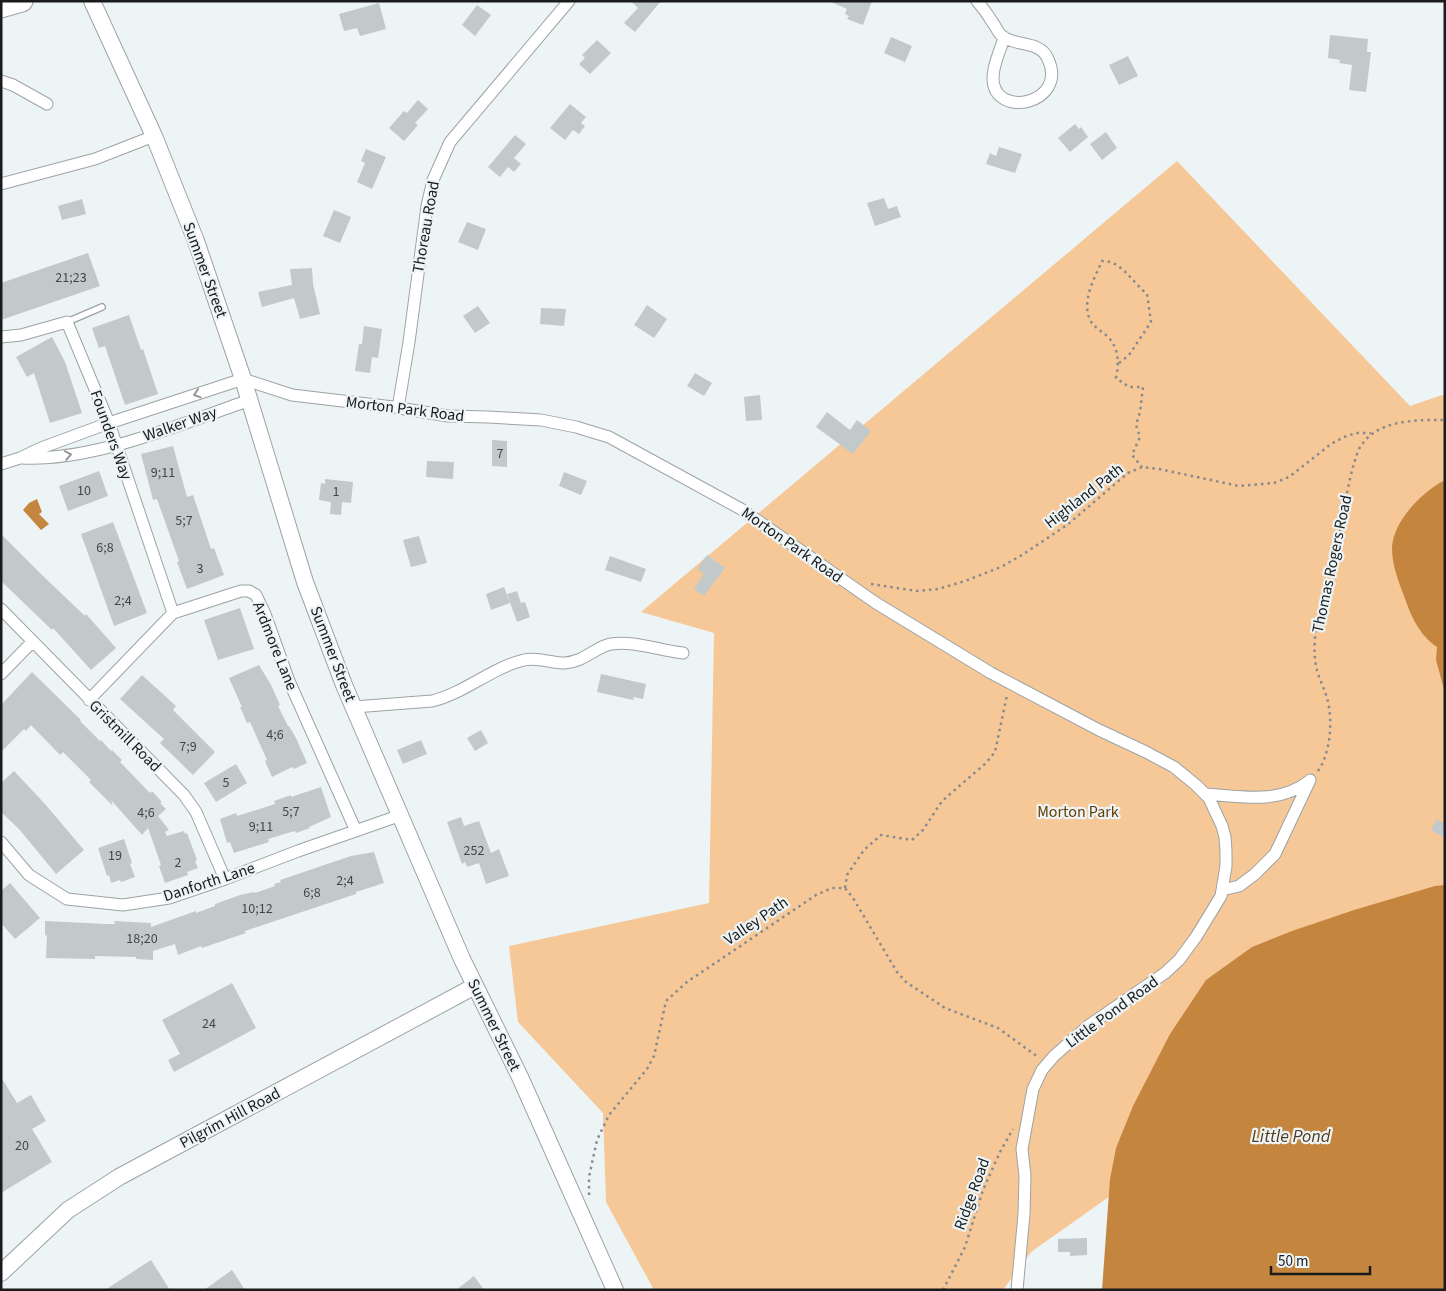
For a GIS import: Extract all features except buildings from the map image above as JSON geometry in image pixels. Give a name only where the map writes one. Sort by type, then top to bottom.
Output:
[{"type":"highway","points":[[1,7],[22,1]]},
{"type":"main road","name":"Summer Street","points":[[92,1],[154,136],[196,241],[250,400],[305,582],[354,707],[475,986],[520,1077],[615,1290]]},
{"type":"main road","name":"Pilgrim Hill Road","points":[[1,1273],[68,1210],[119,1177],[475,986]]},
{"type":"street","name":"Thoreau Road","points":[[398,408],[409,342],[427,206],[433,180],[450,142],[568,1]]},
{"type":"street","points":[[977,1],[1000,35],[1044,51],[1049,60],[1051,76],[1049,86],[1036,100],[1013,102],[1002,97],[995,87],[992,79],[1004,37]]},
{"type":"street","points":[[1,81],[13,85],[47,104]]},
{"type":"street","points":[[1,184],[95,159],[154,136]]},
{"type":"street","points":[[1,337],[21,335],[67,322]]},
{"type":"street","name":"Founders Way","points":[[67,322],[109,423],[173,613]]},
{"type":"street","name":"Morton Park Road","points":[[243,379],[292,395],[448,416],[540,420],[576,427],[609,437],[741,509],[876,602],[1009,682],[1174,768],[1209,798],[1225,837],[1226,866],[1222,890]]},
{"type":"street","name":"Walker Way","points":[[1,464],[109,423],[243,379]]},
{"type":"street","name":"Walker Way","points":[[20,458],[44,459],[116,446],[250,400]]},
{"type":"street","name":"Ardmore Lane","points":[[89,700],[173,613],[241,590],[250,591],[256,595],[265,614],[289,681],[356,831]]},
{"type":"street","name":"Gristmill Road","points":[[1,609],[184,795],[196,812],[225,879]]},
{"type":"street","points":[[1,674],[32,642]]},
{"type":"street","points":[[354,707],[444,698],[523,660],[538,659],[566,663],[581,659],[608,644],[622,642],[683,654]]},
{"type":"street","points":[[1205,794],[1274,796],[1292,792],[1310,780]]},
{"type":"street","points":[[1222,890],[1239,886],[1255,874],[1275,854],[1310,780]]},
{"type":"street","name":"Danforth Lane","points":[[1,842],[29,875],[67,899],[123,905],[169,898],[401,815]]},
{"type":"street","name":"Little Pond Road","points":[[1017,1290],[1024,1214],[1025,1176],[1022,1149],[1033,1089],[1042,1070],[1067,1043],[1088,1026],[1165,973],[1179,960],[1196,937],[1222,890]]},
{"type":"lane","points":[[67,322],[102,307]]},
{"type":"path","points":[[1119,363],[1129,355],[1151,322],[1147,294],[1137,286],[1127,273],[1110,261],[1102,261],[1089,294],[1088,314],[1093,326],[1109,338],[1119,363],[1116,378],[1129,387],[1143,388],[1140,412],[1136,424],[1140,437],[1132,455],[1142,467]]},
{"type":"path","points":[[1371,433],[1382,427],[1394,424],[1424,420],[1445,420]]},
{"type":"path","name":"Highland Path","points":[[869,583],[917,591],[938,589],[1001,567],[1067,525],[1128,473],[1142,467],[1238,486],[1274,483],[1289,477],[1331,444],[1344,437],[1356,433],[1371,433]]},
{"type":"path","name":"Thomas Rogers Road","points":[[1310,780],[1324,759],[1330,728],[1328,700],[1316,665],[1319,613],[1337,548],[1346,492],[1353,464],[1361,444],[1371,433]]},
{"type":"path","points":[[1009,682],[995,752],[986,764],[942,801],[923,830],[912,840],[881,835],[869,845],[846,875],[845,888],[853,898],[897,972],[906,982],[945,1008],[998,1028],[1048,1064]]},
{"type":"path","name":"Valley Path","points":[[589,1196],[589,1177],[597,1140],[609,1115],[647,1069],[654,1056],[666,1001],[687,982],[816,895],[832,888],[845,888]]},
{"type":"path","name":"Ridge Road","points":[[943,1290],[965,1247],[983,1190],[1000,1152],[1013,1128],[1028,1110]]},
{"type":"green space","name":"Morton Park","points":[[1177,161],[1410,406],[1445,394],[1445,1290],[1113,1194],[1031,1252],[1003,1290],[654,1290],[606,1202],[603,1113],[518,1022],[509,946],[709,903],[714,633],[641,612]]},
{"type":"water","points":[[1445,480],[1445,693],[1436,660],[1437,647],[1420,631],[1413,618],[1396,572],[1392,548],[1397,528],[1410,508],[1427,492]]},
{"type":"water","points":[[37,499],[42,512],[39,514],[49,524],[41,530],[23,510],[29,503]]},
{"type":"water","name":"Little Pond","points":[[1445,885],[1445,1290],[1102,1290],[1110,1179],[1116,1148],[1133,1106],[1170,1034],[1206,980],[1252,947],[1292,931],[1354,910],[1435,886]]}]
